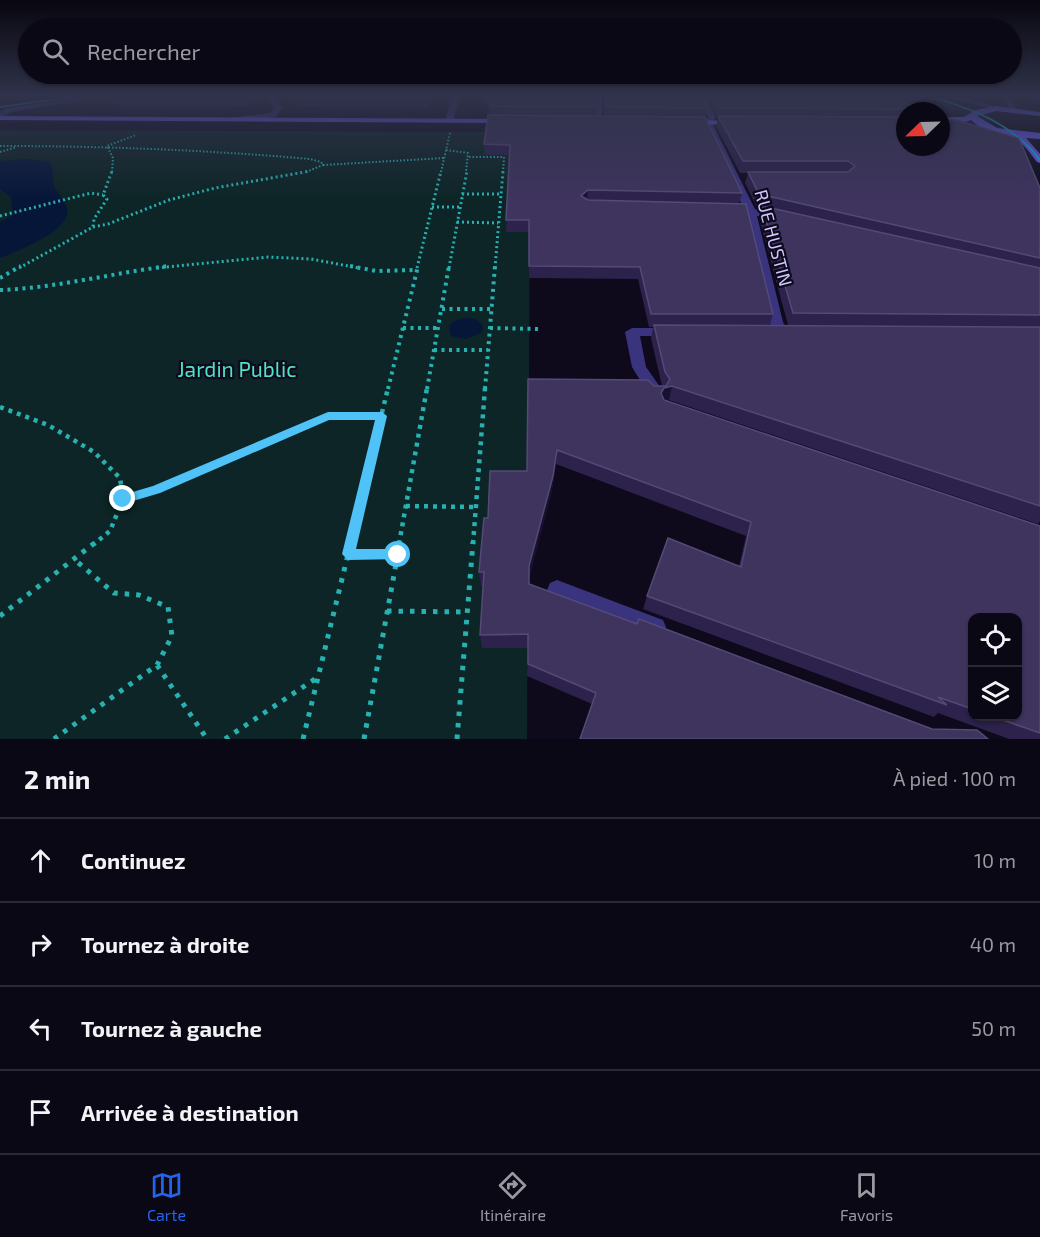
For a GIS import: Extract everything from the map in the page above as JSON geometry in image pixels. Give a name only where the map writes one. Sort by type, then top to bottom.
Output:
[{"type":"main road","points":[[999,130],[1040,136]]},
{"type":"main road","points":[[1008,133],[1026,142],[1040,160]]},
{"type":"street","name":"RUE HUSTIN","points":[[714,130],[728,167],[742,178],[776,322],[788,333],[760,333]]},
{"type":"street","points":[[721,207],[750,210],[796,221]]},
{"type":"street","points":[[657,394],[639,367],[632,332],[683,332]]},
{"type":"street","points":[[557,590],[678,636]]},
{"type":"path","points":[[303,739],[451,132]]},
{"type":"path","points":[[107,146],[137,135]]},
{"type":"path","points":[[0,146],[201,149],[310,159],[321,162],[323,165]]},
{"type":"path","points":[[0,152],[24,146]]},
{"type":"path","points":[[103,195],[113,175],[113,153],[107,146]]},
{"type":"path","points":[[364,739],[469,157],[465,151],[446,150]]},
{"type":"path","points":[[457,739],[504,158],[469,157]]},
{"type":"path","points":[[0,278],[93,227],[108,224],[169,200],[215,188],[307,172],[323,165],[444,158]]},
{"type":"path","points":[[0,216],[91,193],[103,195],[107,199],[93,221],[93,227]]},
{"type":"path","points":[[462,194],[500,194]]},
{"type":"path","points":[[432,207],[460,207]]},
{"type":"path","points":[[457,222],[498,223]]},
{"type":"path","points":[[0,290],[29,289],[115,273],[219,260],[268,257],[311,259],[376,271],[417,270]]},
{"type":"path","points":[[442,309],[491,309]]},
{"type":"path","points":[[403,328],[438,328]]},
{"type":"path","points":[[490,328],[538,329]]},
{"type":"path","points":[[434,350],[488,350]]},
{"type":"path","points":[[0,407],[48,425],[94,452],[120,478],[123,499],[110,531],[0,616]]},
{"type":"path","points":[[123,499],[156,490],[328,416],[382,416]]},
{"type":"path","points":[[406,506],[476,507]]},
{"type":"path","points":[[348,554],[398,555]]},
{"type":"path","points":[[54,739],[157,665],[172,636],[168,607],[139,595],[114,592],[75,560]]},
{"type":"path","points":[[387,610],[467,612]]},
{"type":"path","points":[[157,665],[207,739]]},
{"type":"path","points":[[225,739],[318,677]]},
{"type":"green space","name":"Jardin Public","points":[[0,130],[487,132],[511,155],[530,187],[527,739],[0,739]]},
{"type":"water","points":[[26,159],[47,161],[51,165],[55,188],[67,208],[66,216],[61,225],[42,239],[0,258],[0,222],[13,215],[11,197],[0,189],[0,161]]},
{"type":"water","points":[[465,318],[479,321],[483,328],[481,333],[466,339],[451,336],[449,326],[454,321]]},
{"type":"building","points":[[486,130],[712,130],[742,193],[588,190],[581,196],[588,200],[746,204],[773,314],[651,314],[640,267],[529,266],[529,220],[506,220],[510,145],[484,144]]},
{"type":"building","points":[[726,130],[896,130],[896,156],[950,156],[950,130],[992,130],[1018,138],[1040,188],[1040,258],[759,194],[748,172],[848,172],[855,166],[848,161],[743,161]]},
{"type":"building","points":[[762,206],[1040,268],[1040,315],[793,313]]},
{"type":"building","points":[[654,325],[1040,327],[1040,506],[672,386],[664,388],[661,393],[664,400],[1040,526],[1040,733],[1006,721],[1022,721],[1022,613],[968,613],[968,708],[938,697],[947,705],[647,596],[668,538],[741,567],[751,522],[557,450],[553,476],[529,566],[529,584],[637,624],[639,619],[932,729],[977,730],[988,739],[580,739],[596,693],[528,664],[528,634],[480,635],[484,572],[479,572],[484,518],[488,518],[490,471],[527,471],[528,379],[648,380],[654,386],[666,386],[670,379],[665,372]]},
{"type":"tram line","points":[[1009,130],[1029,147],[1040,160]]},
{"type":"route","points":[[123,499],[156,490],[328,416],[382,416],[348,554],[398,555]]}]
